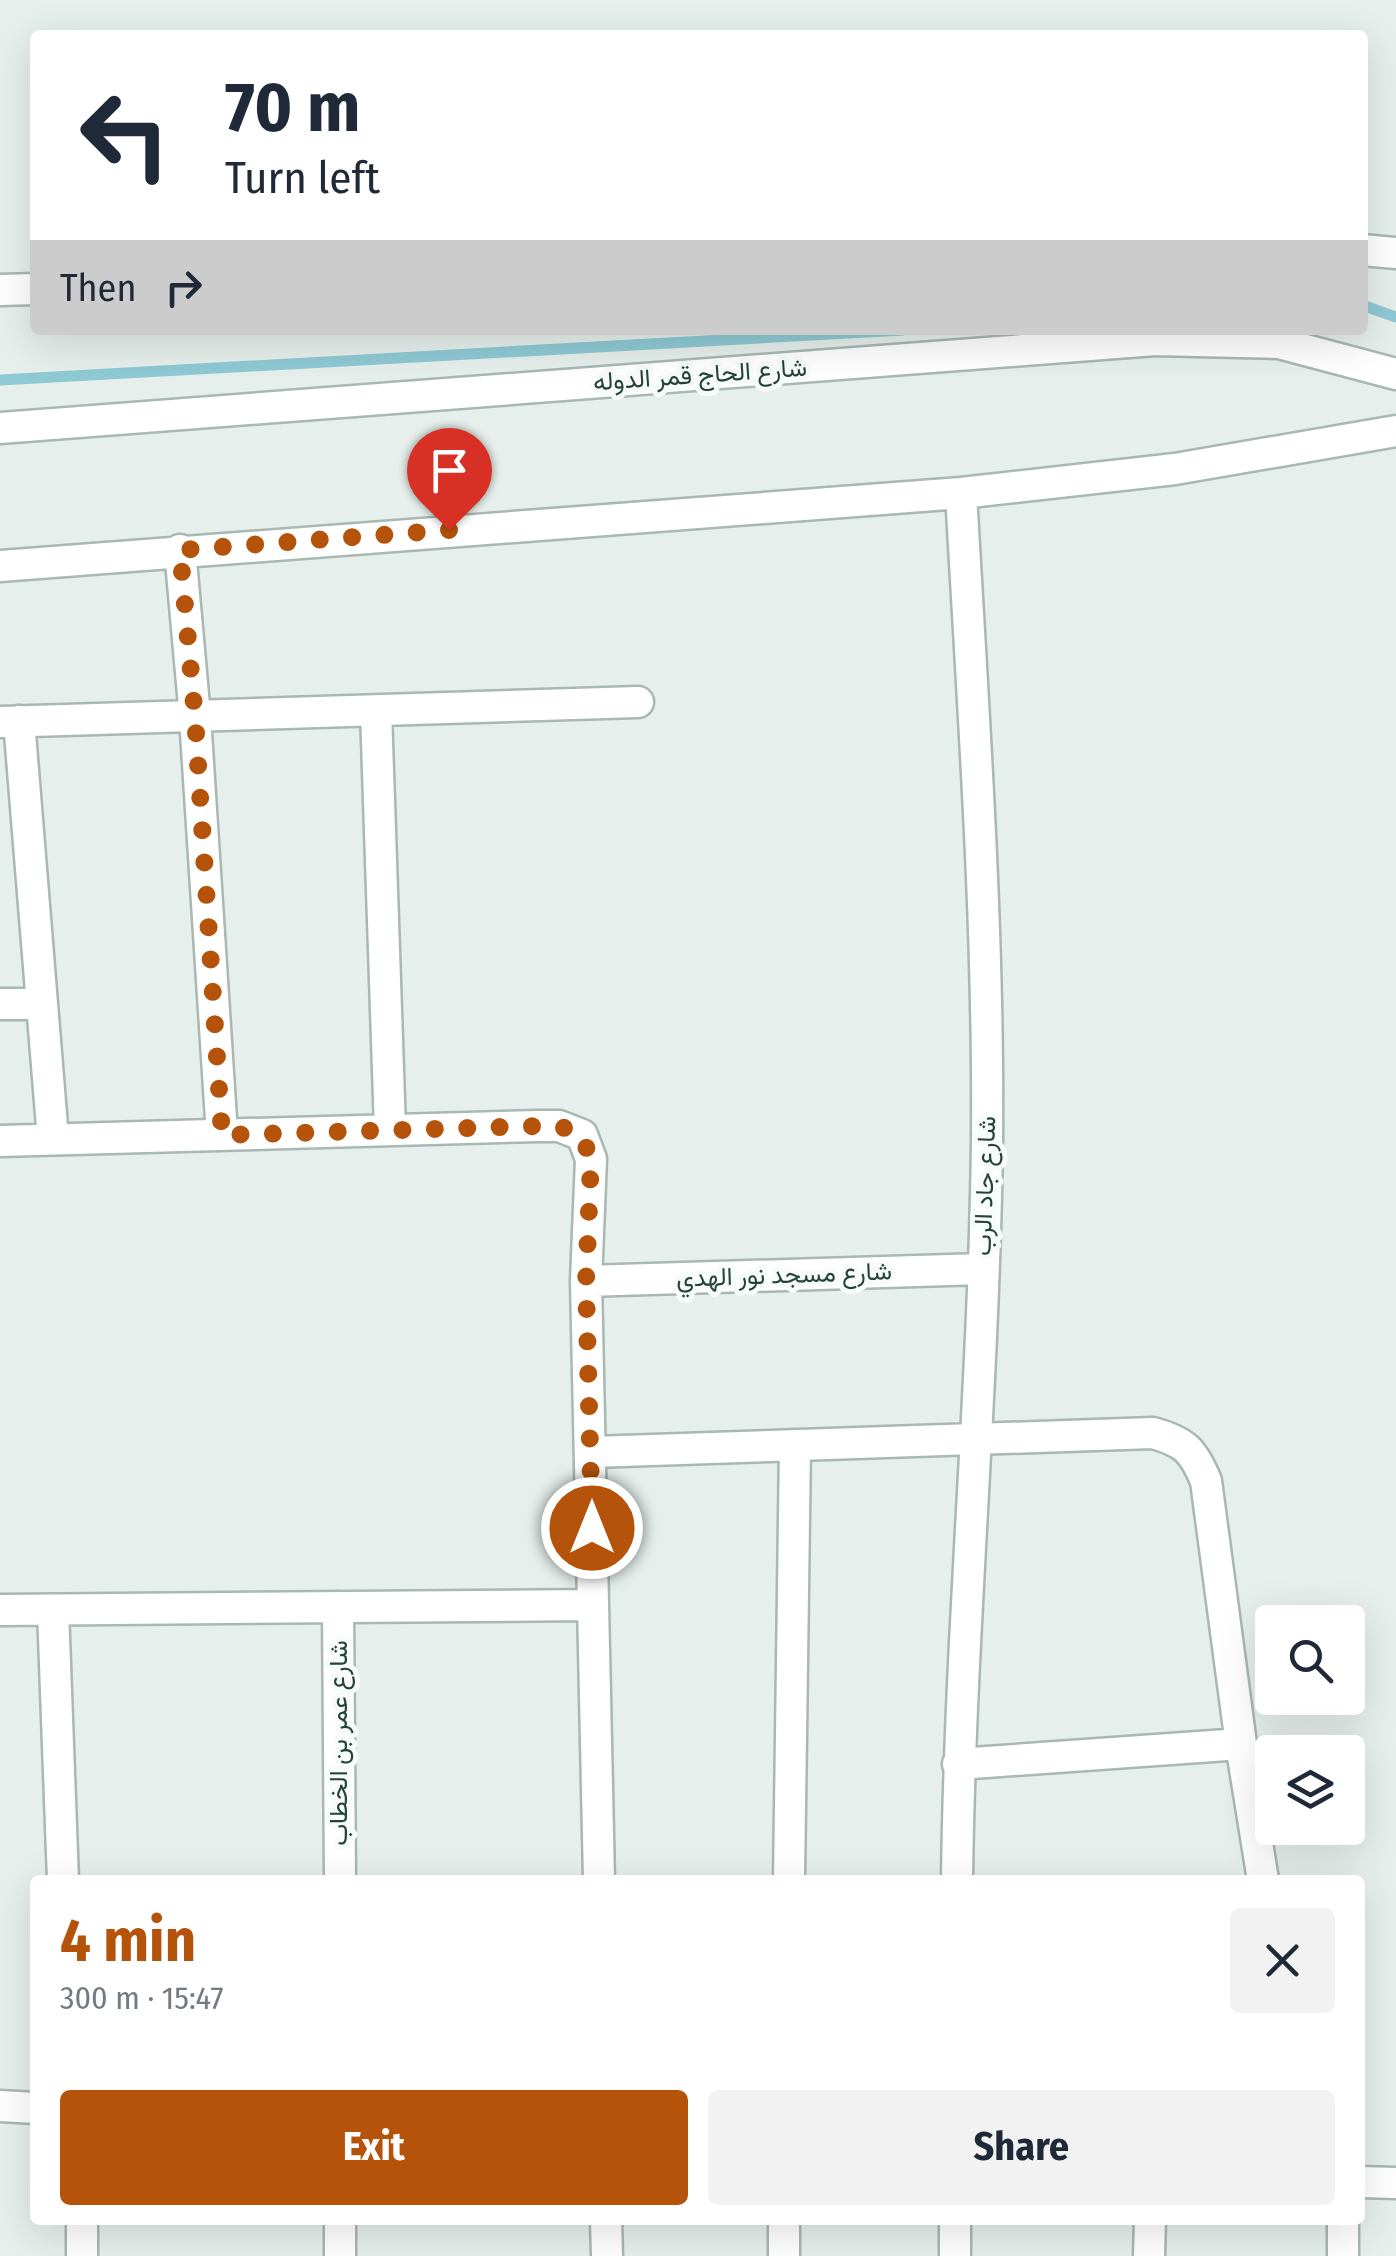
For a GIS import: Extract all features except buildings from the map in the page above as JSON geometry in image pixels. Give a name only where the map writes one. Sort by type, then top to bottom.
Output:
[{"type":"street","points":[[1368,251],[1396,254]]},
{"type":"street","points":[[0,290],[30,289]]},
{"type":"street","name":"شارع الحاج قمر الدوله","points":[[0,428],[1155,340],[1279,344],[1396,374]]},
{"type":"street","points":[[0,566],[961,493],[1175,469],[1396,431]]},
{"type":"street","name":"شارع جاد الرب","points":[[957,1875],[958,1764],[982,1269],[988,1025],[961,493]]},
{"type":"street","points":[[180,550],[195,717],[222,1135]]},
{"type":"street","points":[[53,1139],[42,1004],[15,857],[10,722],[638,702]]},
{"type":"street","points":[[376,711],[390,1130]]},
{"type":"street","points":[[0,1004],[42,1004]]},
{"type":"street","points":[[0,1141],[560,1126],[582,1136],[591,1160],[586,1282],[599,1875]]},
{"type":"street","name":"شارع مسجد نور الهدي","points":[[586,1282],[982,1269]]},
{"type":"street","points":[[592,1452],[1153,1433],[1177,1440],[1196,1457],[1206,1481],[1262,1875]]},
{"type":"street","points":[[789,1875],[795,1445]]},
{"type":"street","points":[[0,1610],[593,1605]]},
{"type":"street","name":"شارع عمر بن الخطاب","points":[[338,1607],[340,1875]]},
{"type":"street","points":[[53,1610],[64,1875]]},
{"type":"street","points":[[958,1764],[1241,1744]]},
{"type":"street","points":[[0,2106],[30,2108]]},
{"type":"street","points":[[1365,2182],[1396,2184]]},
{"type":"street","points":[[82,2225],[82,2256]]},
{"type":"street","points":[[340,2225],[340,2256]]},
{"type":"street","points":[[606,2225],[607,2256]]},
{"type":"street","points":[[784,2225],[784,2256]]},
{"type":"street","points":[[955,2225],[955,2256]]},
{"type":"street","points":[[1149,2256],[1150,2225]]},
{"type":"street","points":[[1343,2225],[1343,2256]]},
{"type":"waterway","points":[[1368,307],[1396,317]]},
{"type":"waterway","points":[[0,380],[813,335]]},
{"type":"route","points":[[449,530],[180,550],[195,717],[222,1135],[560,1126],[582,1136],[591,1160],[586,1282],[592,1528]]}]
